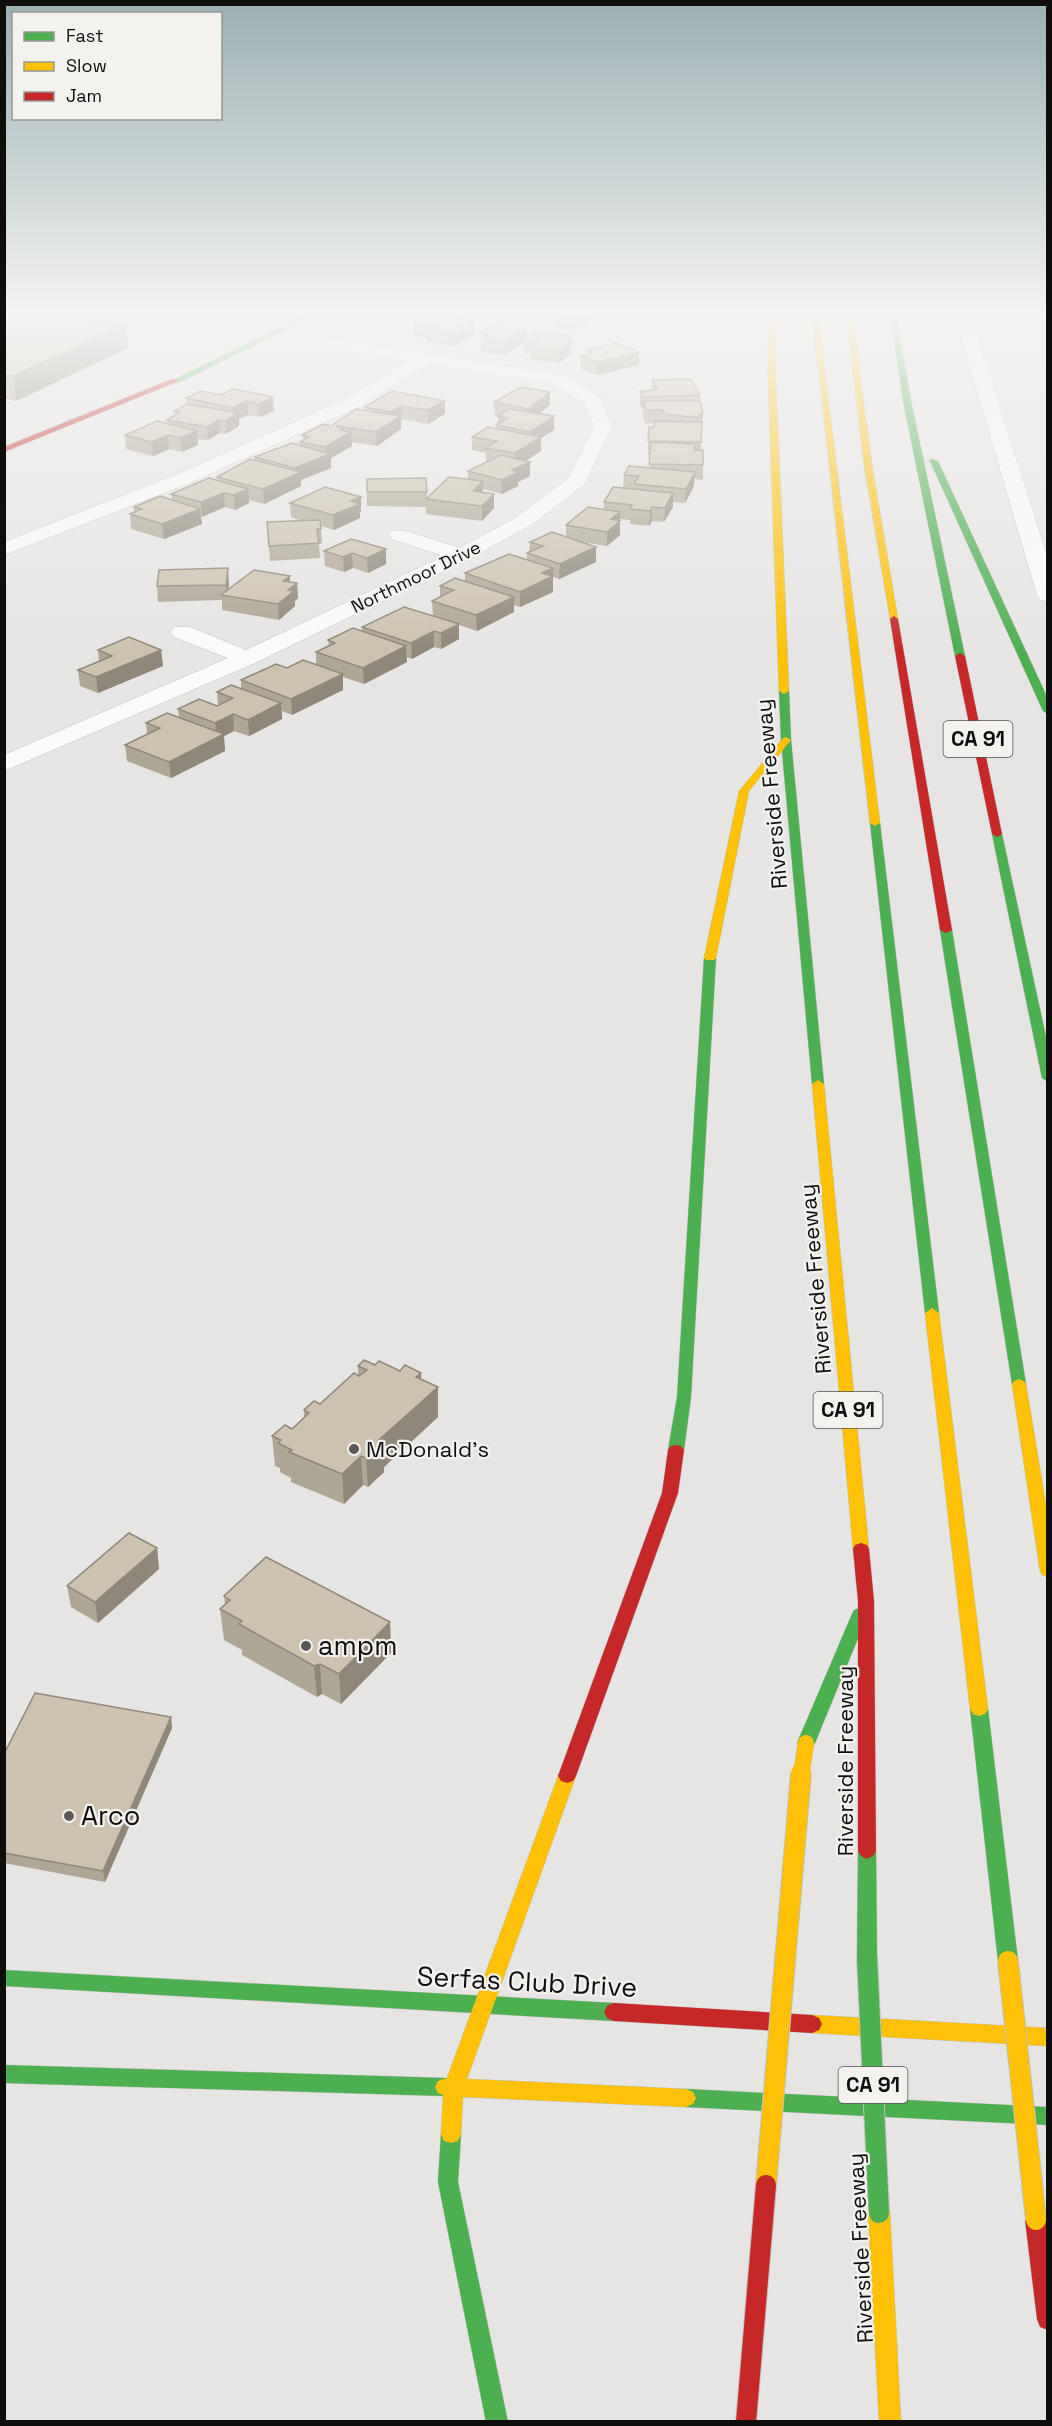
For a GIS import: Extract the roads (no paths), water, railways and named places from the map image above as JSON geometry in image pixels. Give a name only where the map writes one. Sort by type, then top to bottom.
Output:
[{"type":"main road","points":[[4,450],[63,426]]},
{"type":"main road","name":"Riverside Freeway","points":[[774,426],[786,740],[866,1601],[867,1957],[890,2421]]},
{"type":"main road","points":[[828,426],[1008,1961],[1047,2319]]},
{"type":"main road","points":[[863,426],[968,1064],[1047,1571]]},
{"type":"main road","name":"CA 91","points":[[913,426],[1047,1078]]},
{"type":"main road","points":[[919,426],[1047,711]]},
{"type":"main road","points":[[497,2421],[448,2182],[454,2087],[670,1492],[684,1397],[707,972],[744,791],[786,740]]},
{"type":"main road","points":[[746,2421],[797,1801],[806,1743],[866,1601]]},
{"type":"main road","name":"Serfas Club Drive","points":[[4,1978],[1047,2037]]},
{"type":"main road","points":[[4,2074],[454,2087],[1047,2116]]},
{"type":"street","points":[[4,549],[185,477],[300,426]]},
{"type":"street","name":"Northmoor Drive","points":[[4,764],[247,658],[462,555],[524,521],[577,480],[603,426]]},
{"type":"street","points":[[996,426],[1047,595]]},
{"type":"street","points":[[399,535],[462,555]]},
{"type":"street","points":[[182,632],[247,658]]},
{"type":"place","name":"McDonald's","points":[[354,1449]]},
{"type":"place","name":"ampm","points":[[306,1646]]},
{"type":"place","name":"Arco","points":[[69,1816]]}]
